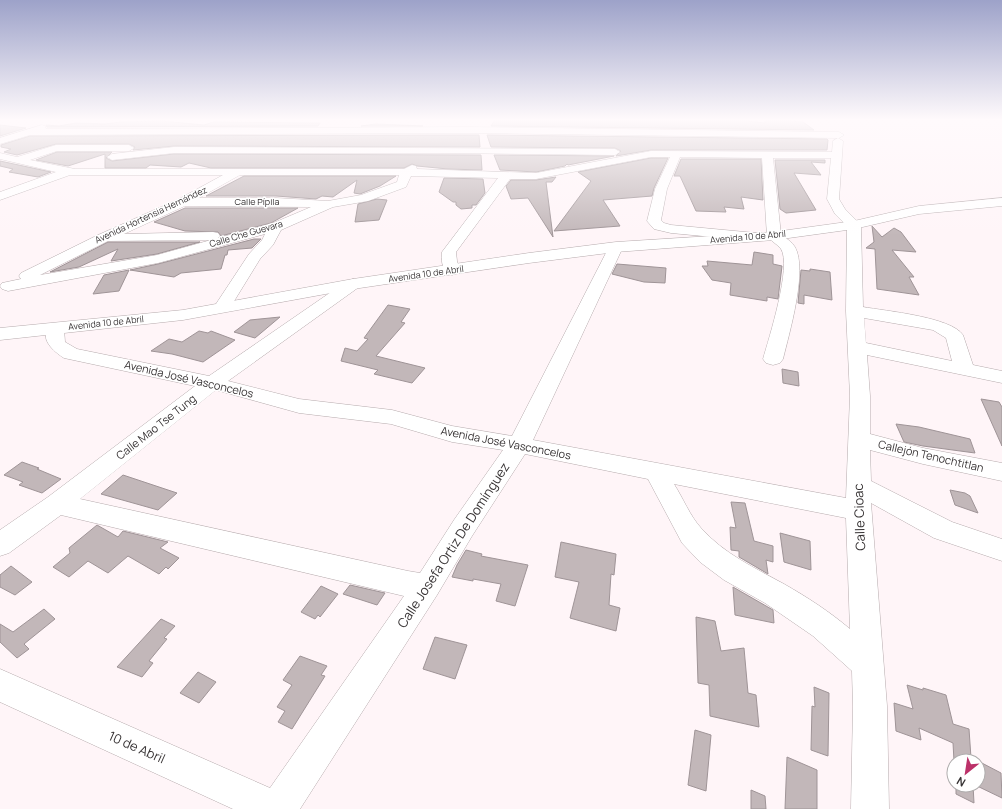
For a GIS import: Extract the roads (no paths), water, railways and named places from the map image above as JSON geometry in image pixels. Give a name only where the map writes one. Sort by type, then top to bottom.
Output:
[{"type":"street","points":[[12,159],[70,172],[237,173],[404,178],[451,173],[536,176],[549,175],[580,167],[625,159]]},
{"type":"street","points":[[0,166],[22,159]]},
{"type":"street","points":[[0,196],[105,159]]},
{"type":"street","name":"Avenida Hortensia Hernández","points":[[4,288],[103,238],[183,202],[265,159]]},
{"type":"street","name":"Calle Che Guevara","points":[[4,288],[158,259],[276,227],[330,204],[364,198],[404,178],[429,159]]},
{"type":"street","points":[[580,167],[587,159]]},
{"type":"street","points":[[674,159],[661,189],[654,221],[659,226],[671,229],[756,237]]},
{"type":"street","points":[[766,159],[774,236],[788,248],[791,258],[791,272],[787,298],[773,359]]},
{"type":"street","points":[[837,159],[833,199],[840,211],[854,225]]},
{"type":"street","points":[[452,270],[449,261],[449,252],[507,175]]},
{"type":"street","name":"Calle Pípila","points":[[183,202],[276,202],[330,204]]},
{"type":"street","name":"Avenida 10 de Abril","points":[[0,334],[183,315],[353,284],[529,258],[616,247],[774,236],[854,225],[919,210],[1002,202]]},
{"type":"street","name":"Calle Cioac","points":[[854,225],[855,311],[860,396],[858,510],[870,706],[870,809]]},
{"type":"street","points":[[222,307],[254,257],[268,242],[276,227]]},
{"type":"street","points":[[103,238],[246,236]]},
{"type":"street","name":"Calle Josefa Ortiz De Domínguez","points":[[278,809],[519,445],[616,247]]},
{"type":"street","name":"Calle Mao Tse Tung","points":[[0,545],[57,504],[212,383],[353,284]]},
{"type":"street","points":[[855,311],[938,326],[948,330],[954,335],[964,368]]},
{"type":"street","name":"Avenida José Vasconcelos","points":[[55,329],[54,340],[59,348],[71,354],[212,383],[299,406],[392,417],[452,434],[519,445],[858,510]]},
{"type":"street","points":[[857,347],[1002,377]]},
{"type":"street","name":"Callejón Tenochtitlan","points":[[859,439],[923,456],[1002,472]]},
{"type":"street","points":[[657,471],[662,484],[691,535],[710,554],[734,571],[775,594],[824,626],[867,663]]},
{"type":"street","points":[[858,484],[943,530],[1002,550]]},
{"type":"street","points":[[57,504],[408,584],[427,586]]},
{"type":"street","name":"10 de Abril","points":[[0,685],[274,809]]}]
